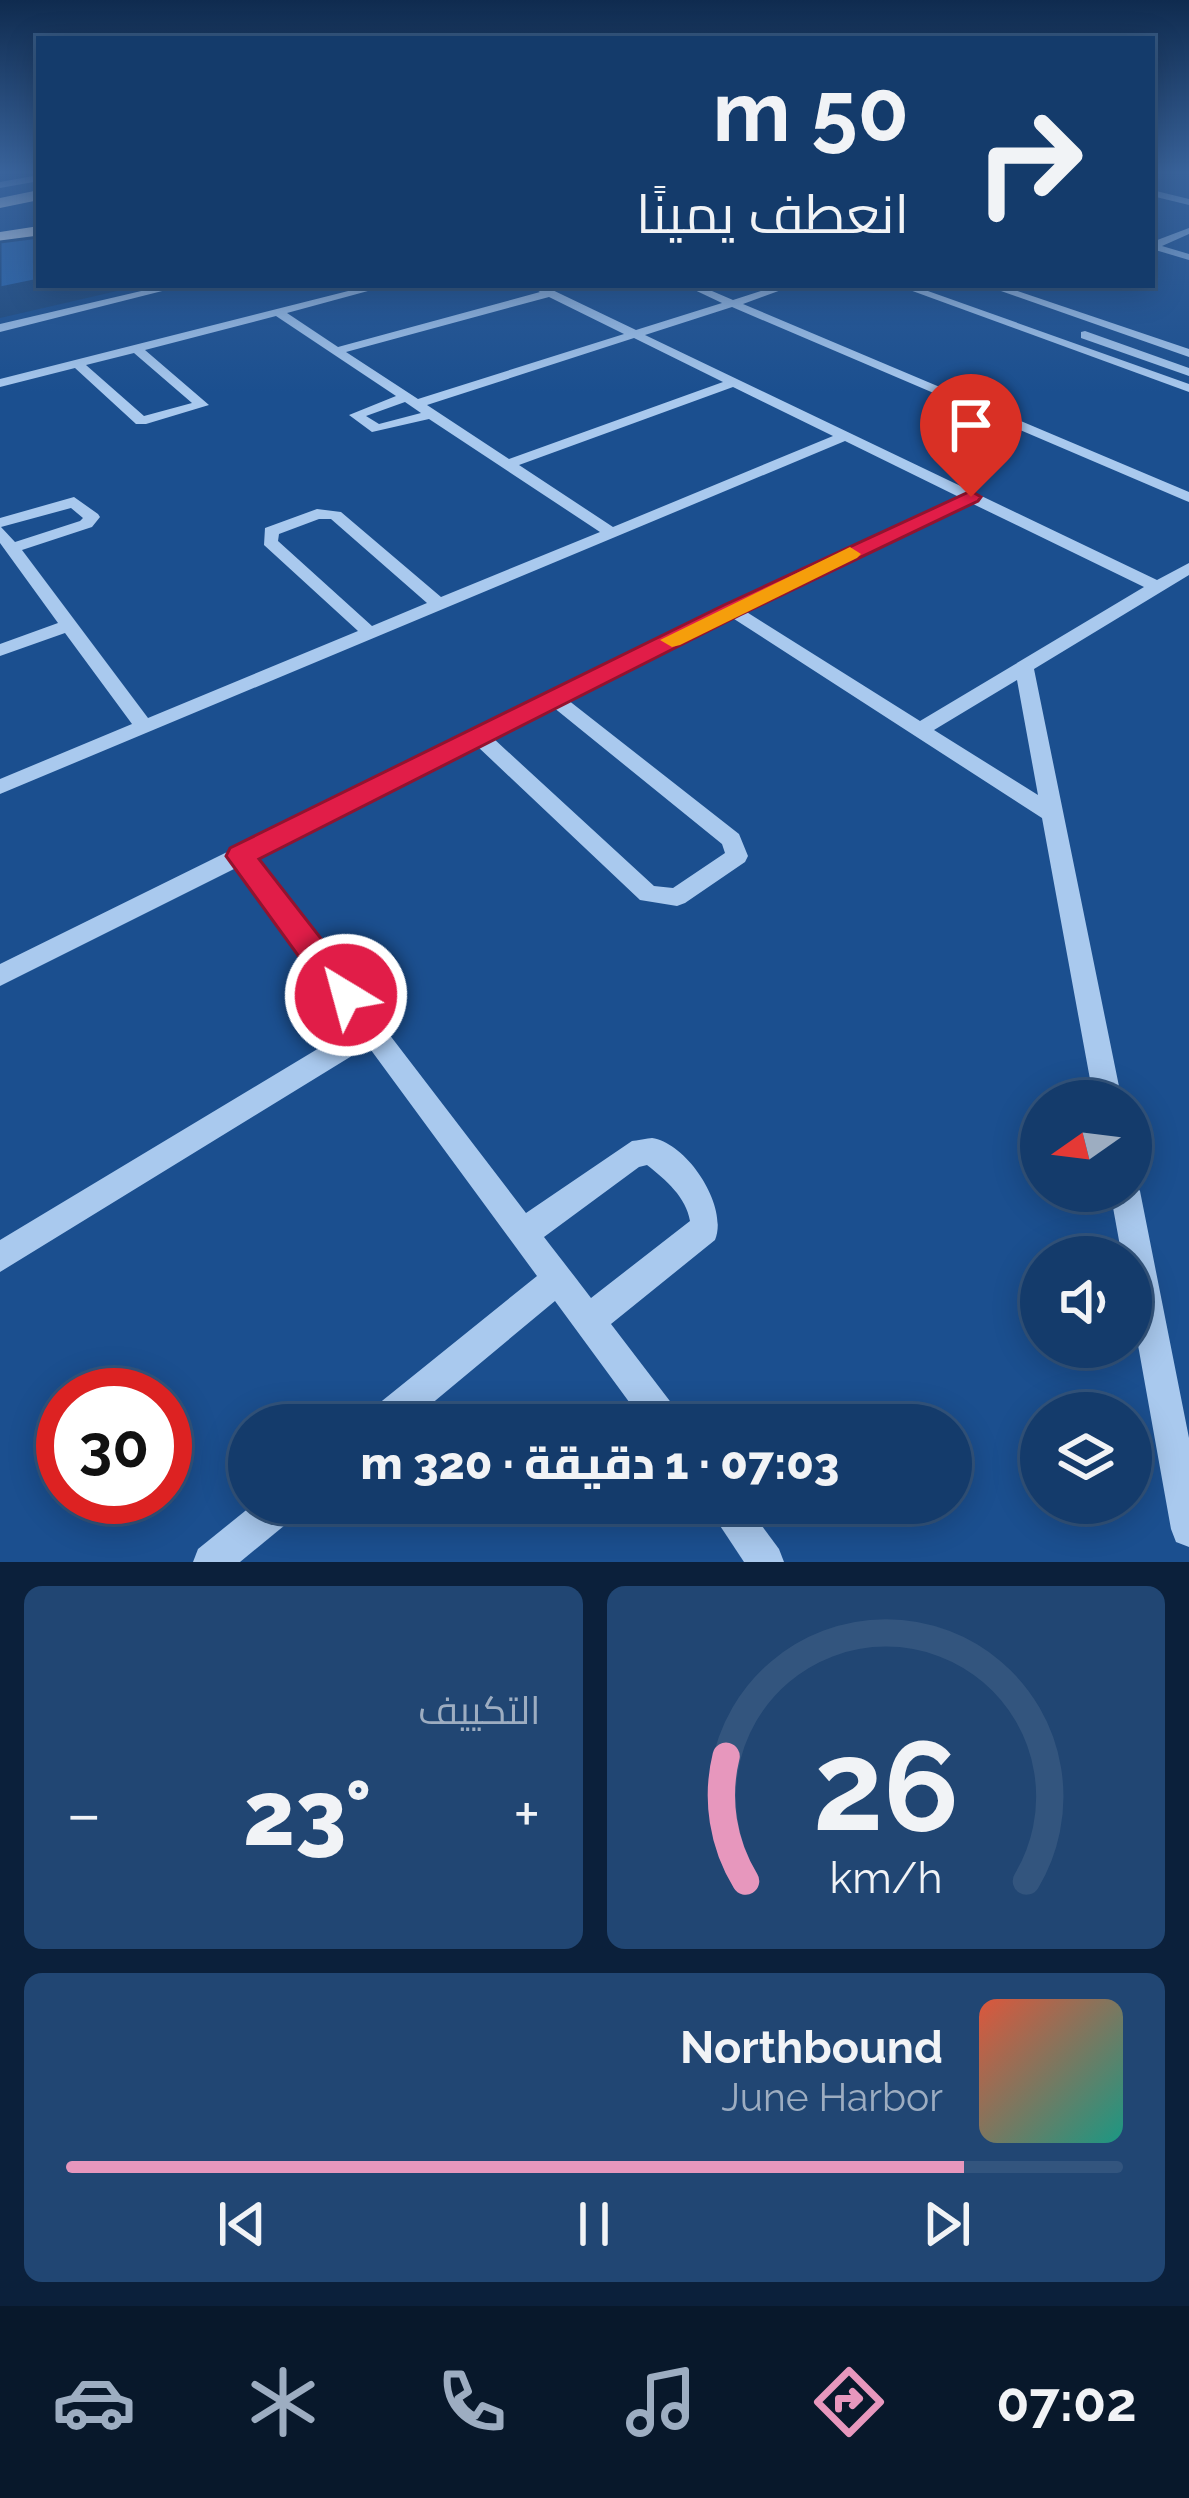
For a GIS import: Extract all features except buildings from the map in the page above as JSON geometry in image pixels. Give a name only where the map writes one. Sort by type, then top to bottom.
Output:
[{"type":"street","points":[[1155,247],[1189,257]]},
{"type":"street","points":[[0,328],[168,288]]},
{"type":"street","points":[[0,383],[373,288]]},
{"type":"street","points":[[539,288],[1157,587]]},
{"type":"street","points":[[696,288],[1189,497]]},
{"type":"street","points":[[431,414],[377,429],[356,415],[780,288]]},
{"type":"street","points":[[910,288],[1189,388]]},
{"type":"street","points":[[952,288],[1189,372]]},
{"type":"street","points":[[997,288],[1189,353]]},
{"type":"street","points":[[1034,288],[1185,338]]},
{"type":"street","points":[[337,351],[550,293]]},
{"type":"street","points":[[277,312],[612,533]]},
{"type":"street","points":[[1100,322],[1185,338]]},
{"type":"street","points":[[1082,334],[1125,365]]},
{"type":"street","points":[[77,363],[141,421],[202,405],[136,348]]},
{"type":"street","points":[[508,464],[734,382]]},
{"type":"street","points":[[0,787],[845,436]]},
{"type":"street","points":[[0,976],[732,610],[971,497]]},
{"type":"street","points":[[370,634],[271,542],[271,531],[317,514],[335,515],[439,605]]},
{"type":"street","points":[[3,536],[144,727]]},
{"type":"street","points":[[919,730],[1189,568]]},
{"type":"street","points":[[732,610],[1054,816]]},
{"type":"street","points":[[0,650],[69,625]]},
{"type":"street","points":[[1024,667],[1104,1080]]},
{"type":"street","points":[[479,736],[649,894],[676,897],[737,856],[731,840],[555,698]]},
{"type":"street","points":[[240,856],[652,1404]]},
{"type":"street","points":[[0,1257],[372,1030]]},
{"type":"street","points":[[526,1232],[632,1155],[650,1151],[664,1160],[702,1204],[707,1217],[704,1229],[591,1319]]},
{"type":"street","points":[[1129,1212],[1189,1529]]},
{"type":"street","points":[[405,1404],[560,1277]]},
{"type":"street","points":[[211,1562],[258,1524]]},
{"type":"street","points":[[738,1524],[766,1562]]},
{"type":"slow traffic","points":[[672,640],[850,554]]},
{"type":"route","points":[[346,995],[240,856],[732,610],[971,497]]}]
